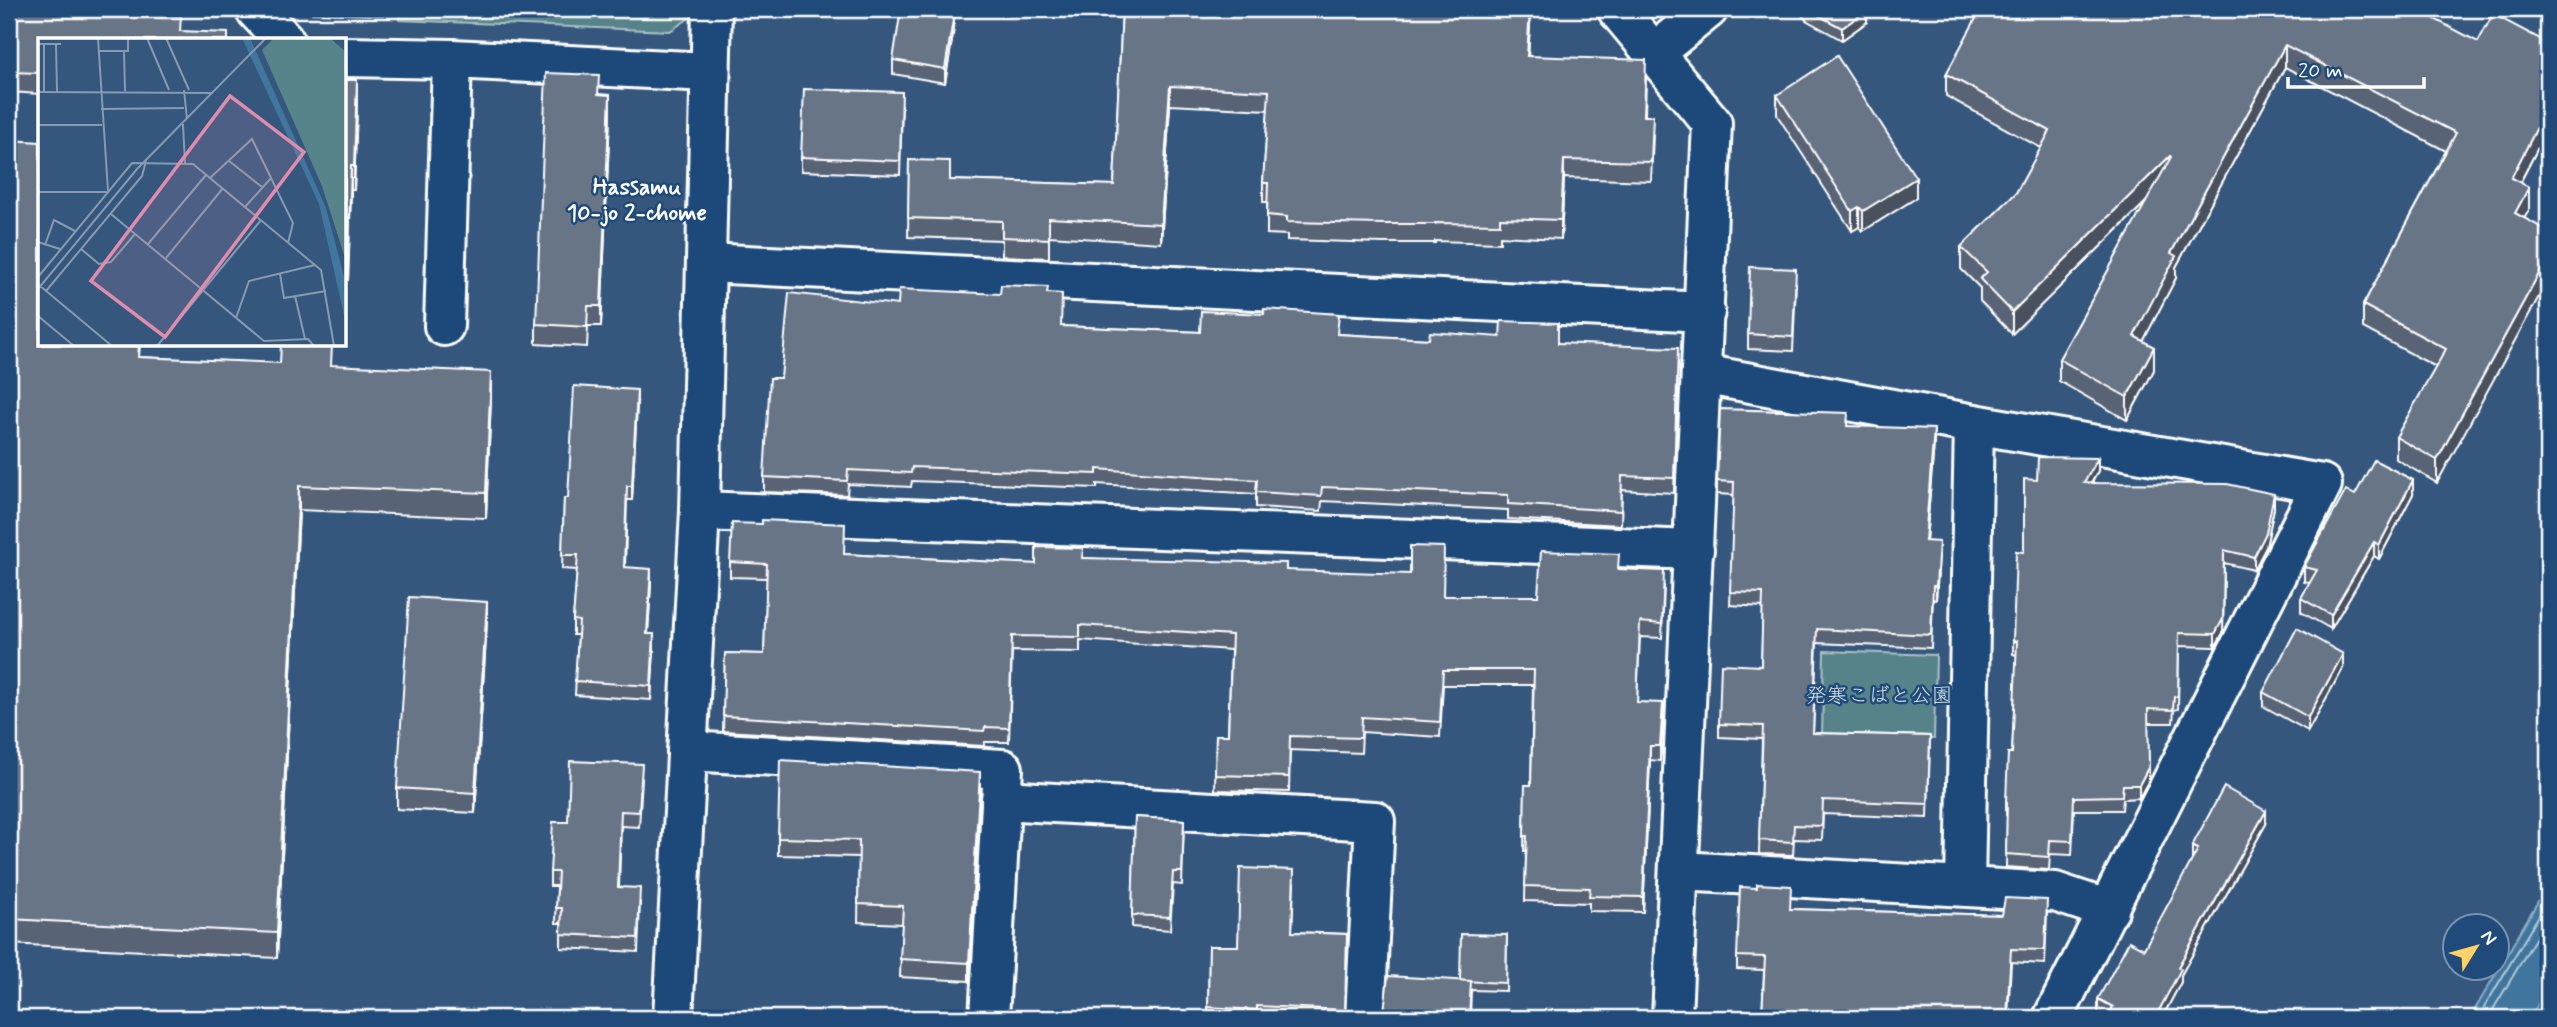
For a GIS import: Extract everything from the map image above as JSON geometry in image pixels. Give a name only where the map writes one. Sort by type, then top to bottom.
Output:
[{"type":"street","points":[[255,9],[282,38]]},
{"type":"street","points":[[673,1018],[700,512],[712,9]]},
{"type":"street","points":[[1617,9],[1712,123],[1672,1018]]},
{"type":"street","points":[[1655,52],[1708,9]]},
{"type":"street","points":[[346,57],[453,59],[709,72]]},
{"type":"street","points":[[444,326],[453,59]]},
{"type":"street","points":[[706,263],[1705,312]]},
{"type":"street","points":[[1702,374],[2322,484],[2053,1018]]},
{"type":"street","points":[[1965,886],[1974,424]]},
{"type":"street","points":[[700,512],[1694,550]]},
{"type":"street","points":[[687,751],[1003,769],[989,1018]]},
{"type":"street","points":[[1001,800],[1375,821],[1364,1018]]},
{"type":"street","points":[[1678,871],[2055,891],[2109,910]]},
{"type":"green space","points":[[399,9],[688,9],[688,19],[670,31],[399,20]]},
{"type":"green space","name":"発寒こばと公園","points":[[1824,651],[1936,655],[1934,739],[1822,736]]},
{"type":"water","points":[[2548,884],[2548,987],[2530,1018],[2470,1018],[2491,982],[2512,982],[2512,946]]},
{"type":"building","points":[[9,9],[181,16],[180,31],[228,33],[228,38],[38,38],[38,73],[9,72]]},
{"type":"building","points":[[901,9],[954,14],[945,69],[893,60]]},
{"type":"building","points":[[1122,9],[1530,9],[1527,56],[1646,60],[1644,116],[1653,116],[1651,162],[1564,160],[1561,220],[1500,218],[1500,224],[1287,222],[1287,217],[1267,215],[1268,183],[1263,183],[1269,91],[1170,86],[1161,224],[1049,218],[1049,239],[1002,237],[1002,221],[908,218],[909,160],[950,161],[950,180],[1114,185]]},
{"type":"building","points":[[1807,9],[1866,9],[1867,10],[1842,28]]},
{"type":"building","points":[[1981,9],[2373,9],[2383,14],[2386,9],[2416,9],[2478,42],[2493,14],[2548,43],[2548,106],[2511,178],[2529,187],[2515,213],[2548,231],[2548,257],[2437,460],[2396,437],[2446,349],[2363,305],[2456,133],[2285,45],[2171,253],[2176,256],[2134,336],[2154,347],[2127,397],[2059,359],[2171,157],[2012,312],[1980,279],[1987,272],[1961,247],[2016,193],[2050,131],[1946,74]]},
{"type":"building","points":[[1837,56],[1916,178],[1863,211],[1859,207],[1852,211],[1777,95]]},
{"type":"building","points":[[546,73],[599,75],[598,94],[610,95],[601,306],[588,306],[587,327],[536,324]]},
{"type":"building","points":[[346,80],[357,80],[354,166],[351,166],[348,256]]},
{"type":"building","points":[[804,89],[902,92],[900,161],[801,157]]},
{"type":"building","points":[[9,140],[38,142],[38,346],[139,346],[138,357],[280,363],[281,346],[332,346],[331,365],[491,372],[486,493],[299,486],[277,933],[9,919]]},
{"type":"building","points":[[1750,267],[1796,269],[1793,337],[1748,334]]},
{"type":"building","points":[[1001,285],[1048,287],[1047,293],[1062,294],[1061,326],[1200,332],[1201,311],[1264,314],[1264,309],[1339,314],[1337,334],[1429,339],[1430,332],[1500,337],[1501,321],[1558,323],[1558,343],[1678,348],[1674,478],[1622,476],[1621,511],[1508,504],[1508,495],[1322,487],[1321,496],[1256,492],[1257,480],[1097,469],[1097,474],[912,467],[911,473],[848,470],[847,481],[764,477],[770,378],[781,378],[789,293],[898,305],[899,289],[1000,294]]},
{"type":"building","points":[[574,386],[637,390],[632,486],[627,486],[624,567],[651,569],[647,634],[654,634],[651,686],[575,681],[579,621],[573,620],[578,555],[562,555]]},
{"type":"building","points":[[1720,409],[1848,413],[1847,426],[1934,429],[1925,541],[1939,542],[1936,586],[1933,586],[1931,635],[1817,629],[1813,733],[1930,736],[1928,804],[1823,800],[1822,826],[1794,825],[1793,842],[1759,840],[1763,726],[1719,724],[1721,664],[1761,666],[1763,593],[1730,592],[1734,482],[1717,481]]},
{"type":"building","points":[[2038,457],[2098,458],[2084,483],[2227,484],[2274,494],[2266,533],[2254,557],[2224,550],[2223,619],[2215,634],[2179,633],[2178,696],[2174,697],[2173,710],[2148,709],[2149,766],[2139,785],[2123,785],[2122,796],[2074,797],[2072,841],[2050,840],[2049,857],[2006,854],[2008,753],[2012,753],[2017,641],[2013,641],[2016,551],[2024,552],[2024,479],[2037,480]]},
{"type":"building","points":[[2374,460],[2413,480],[2379,545],[2374,542],[2331,615],[2301,598],[2317,570],[2304,567],[2346,490],[2355,495]]},
{"type":"building","points":[[762,520],[845,524],[844,554],[1036,564],[1036,547],[1083,548],[1082,558],[1286,563],[1286,570],[1410,574],[1410,546],[1444,547],[1443,596],[1538,596],[1541,551],[1619,554],[1618,569],[1664,571],[1662,624],[1640,622],[1637,702],[1663,703],[1660,746],[1650,746],[1643,897],[1589,896],[1590,888],[1525,886],[1525,785],[1531,785],[1534,670],[1443,670],[1440,722],[1362,717],[1361,738],[1290,736],[1289,777],[1215,775],[1216,735],[1228,735],[1232,635],[1080,625],[1080,637],[1012,636],[1009,728],[985,727],[984,731],[723,716],[725,653],[764,654],[767,564],[730,562],[732,523],[762,524]]},
{"type":"building","points":[[409,597],[487,602],[475,793],[397,788]]},
{"type":"building","points":[[2297,628],[2343,654],[2308,717],[2263,692]]},
{"type":"building","points":[[780,760],[980,772],[969,963],[900,959],[903,906],[858,904],[859,840],[778,838]]},
{"type":"building","points":[[570,761],[642,764],[639,812],[621,811],[618,887],[640,888],[638,938],[561,934],[562,908],[556,908],[558,872],[550,872],[553,822],[568,822]]},
{"type":"building","points":[[2224,787],[2266,811],[2178,967],[2181,969],[2155,1018],[2107,1018],[2113,1007],[2098,999],[2129,941],[2144,949],[2198,849],[2192,846]]},
{"type":"building","points":[[1135,817],[1184,820],[1182,872],[1173,872],[1170,917],[1132,915]]},
{"type":"building","points":[[1240,868],[1294,870],[1292,932],[1347,934],[1345,1010],[1208,1007],[1209,946],[1238,946]]},
{"type":"building","points":[[1757,884],[1791,886],[1790,909],[2002,915],[2005,898],[2047,900],[2045,950],[2011,949],[2007,1018],[1762,1018],[1765,957],[1737,956],[1740,887],[1757,888]]},
{"type":"building","points":[[1461,934],[1507,935],[1506,983],[1460,981]]},
{"type":"building","points":[[1388,976],[1471,981],[1469,1018],[1408,1018],[1409,1014],[1384,1012]]},
{"type":"district","name":"Hassamu 10-jo 2-chome","points":[[637,199]]}]
